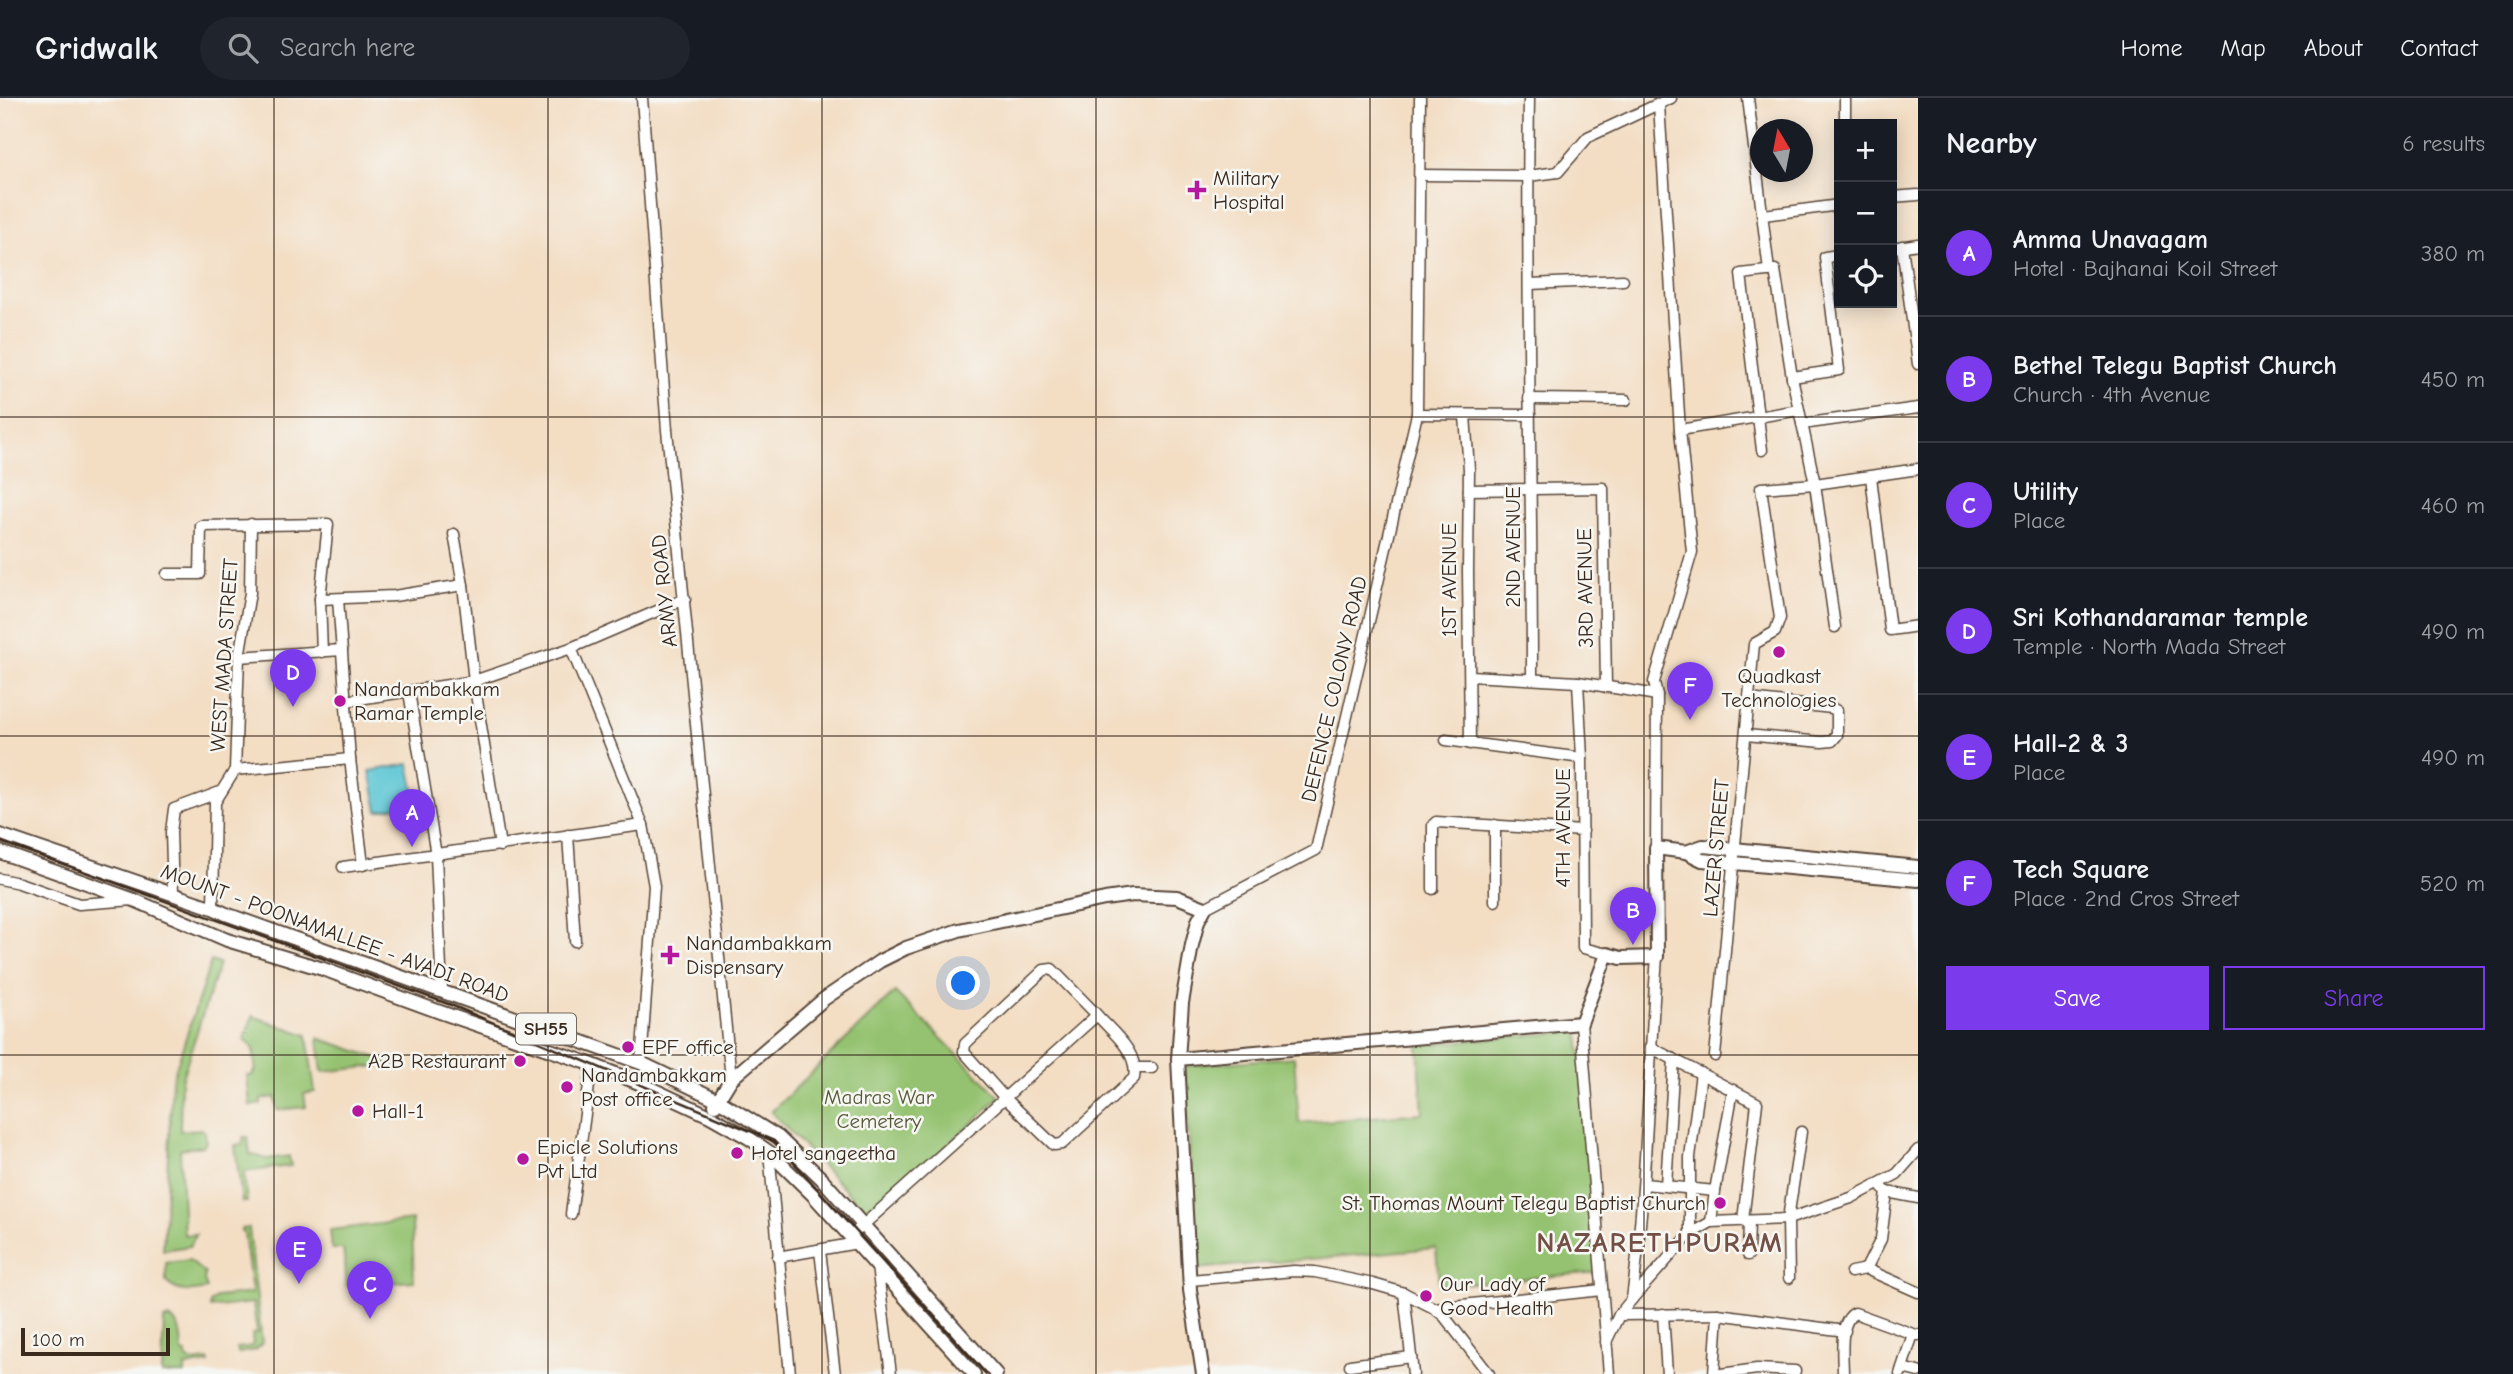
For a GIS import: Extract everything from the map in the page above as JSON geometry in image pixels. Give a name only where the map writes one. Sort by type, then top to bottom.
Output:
[{"type":"main road","name":"MOUNT - POONAMALLEE - AVADI ROAD","points":[[0,835],[213,908],[226,915],[641,1063],[718,1100],[778,1137],[821,1179],[996,1374]]},
{"type":"main road","points":[[1686,852],[1703,846],[1918,867]]},
{"type":"main road","points":[[1178,1059],[1581,1023],[1607,954],[1621,958],[1657,957],[1656,848],[1686,852],[1702,860],[1918,880]]},
{"type":"main road","name":"MOUNT - POONAMALLEE - AVADI ROAD","points":[[0,852],[134,900],[227,940],[323,969],[592,1064],[710,1116],[769,1152],[812,1194],[974,1374]]},
{"type":"main road","points":[[57,872],[64,857]]},
{"type":"main road","points":[[710,1116],[731,1079],[824,999],[889,956],[931,938],[1133,895],[1177,897],[1205,908],[1198,921],[1192,945],[1182,1003],[1178,1059],[1190,1280],[1203,1374]]},
{"type":"main road","points":[[561,1054],[568,1037]]},
{"type":"street","name":"ARMY ROAD","points":[[642,98],[666,416],[731,1079]]},
{"type":"street","name":"DEFENCE COLONY ROAD","points":[[1205,908],[1316,850],[1417,414],[1420,98]]},
{"type":"street","name":"2ND AVENUE","points":[[1529,98],[1532,678]]},
{"type":"street","points":[[1644,98],[1646,111]]},
{"type":"street","points":[[1420,175],[1528,176],[1558,172],[1588,137],[1671,98]]},
{"type":"street","points":[[1748,98],[1769,271]]},
{"type":"street","points":[[1845,98],[1845,119]]},
{"type":"street","points":[[1656,848],[1657,695],[1654,681],[1692,552],[1680,430],[1658,105]]},
{"type":"street","points":[[1897,196],[1918,195]]},
{"type":"street","points":[[1764,215],[1834,206]]},
{"type":"street","points":[[1918,244],[1897,247],[1918,364]]},
{"type":"street","points":[[1792,377],[1839,370],[1825,257],[1834,256]]},
{"type":"street","points":[[1762,450],[1741,274],[1775,270],[1792,377],[1815,484],[1835,627]]},
{"type":"street","points":[[1530,284],[1623,280]]},
{"type":"street","points":[[1529,399],[1626,400]]},
{"type":"street","points":[[1802,424],[1918,408]]},
{"type":"street","points":[[1680,430],[1799,410]]},
{"type":"street","points":[[1417,414],[1530,415]]},
{"type":"street","name":"1ST AVENUE","points":[[1465,416],[1469,489],[1470,744]]},
{"type":"street","points":[[1815,484],[1918,470],[1918,475]]},
{"type":"street","points":[[1871,477],[1890,630],[1918,626]]},
{"type":"street","name":"LAZER STREET","points":[[1715,1056],[1754,644],[1775,632],[1780,618],[1761,488],[1815,484]]},
{"type":"street","name":"3RD AVENUE","points":[[1532,490],[1603,488],[1606,687]]},
{"type":"street","points":[[1469,489],[1532,490]]},
{"type":"street","name":"WEST MADA STREET","points":[[213,908],[215,802],[235,770],[239,657],[250,593],[251,524]]},
{"type":"street","points":[[167,574],[200,574],[201,526],[328,524],[320,599],[321,652]]},
{"type":"street","points":[[454,534],[500,846]]},
{"type":"street","points":[[320,599],[394,596],[463,585]]},
{"type":"street","points":[[338,598],[350,759],[363,865]]},
{"type":"street","points":[[346,701],[474,681],[571,648],[685,599]]},
{"type":"street","points":[[571,648],[643,825],[654,886],[641,1063]]},
{"type":"street","points":[[239,657],[342,650]]},
{"type":"street","points":[[1469,677],[1578,682],[1657,695]]},
{"type":"street","name":"4TH AVENUE","points":[[1578,682],[1583,758],[1583,948],[1607,954]]},
{"type":"street","points":[[409,692],[436,855],[442,992]]},
{"type":"street","points":[[1746,735],[1822,742],[1832,741],[1836,735],[1837,711],[1832,708],[1749,699]]},
{"type":"street","points":[[1446,740],[1583,758]]},
{"type":"street","points":[[235,770],[350,759]]},
{"type":"street","points":[[173,894],[171,840],[174,809],[221,792]]},
{"type":"street","points":[[1433,889],[1433,825],[1436,822],[1583,831]]},
{"type":"street","points":[[342,867],[643,825]]},
{"type":"street","points":[[1494,901],[1495,825]]},
{"type":"street","points":[[568,835],[575,940]]},
{"type":"street","points":[[0,879],[79,904],[134,900]]},
{"type":"street","points":[[1632,1299],[1640,1238],[1657,957]]},
{"type":"street","points":[[1052,969],[1133,1057],[1136,1068],[1134,1078],[1062,1144],[1054,1145],[1004,1097],[964,1052],[965,1044],[1044,970],[1052,969]]},
{"type":"street","points":[[778,1257],[820,1251],[854,1239],[863,1225],[1097,1015]]},
{"type":"street","points":[[1581,1023],[1609,1369],[1602,1374]]},
{"type":"street","points":[[1650,1046],[1757,1103],[1746,1220],[1748,1255]]},
{"type":"street","points":[[1666,1185],[1674,1059]]},
{"type":"street","points":[[571,1214],[592,1064]]},
{"type":"street","points":[[1136,1068],[1152,1068]]},
{"type":"street","points":[[1690,1234],[1690,1157],[1701,1073]]},
{"type":"street","points":[[1712,1222],[1733,1090]]},
{"type":"street","points":[[1789,1278],[1788,1219],[1801,1132]]},
{"type":"street","points":[[1606,1342],[1619,1315],[1690,1234],[1712,1222],[1788,1219],[1851,1198],[1898,1174],[1918,1150]]},
{"type":"street","points":[[769,1152],[790,1374]]},
{"type":"street","points":[[1643,1184],[1715,1191]]},
{"type":"street","points":[[1878,1184],[1887,1192],[1918,1198]]},
{"type":"street","points":[[1866,1269],[1881,1239],[1887,1192]]},
{"type":"street","points":[[820,1251],[835,1374]]},
{"type":"street","points":[[877,1266],[891,1374]]},
{"type":"street","points":[[1851,1272],[1866,1269],[1918,1292]]},
{"type":"street","points":[[1190,1280],[1294,1271],[1315,1272],[1404,1293],[1434,1308],[1489,1374]]},
{"type":"street","points":[[1434,1308],[1602,1290]]},
{"type":"street","points":[[1404,1293],[1413,1374]]},
{"type":"street","points":[[1843,1374],[1844,1331],[1848,1317],[1855,1312],[1915,1334],[1901,1371],[1918,1372]]},
{"type":"street","points":[[1663,1314],[1667,1374]]},
{"type":"street","points":[[1619,1315],[1718,1314],[1844,1331]]},
{"type":"street","points":[[1714,1374],[1718,1314]]},
{"type":"street","points":[[1350,1365],[1411,1357]]},
{"type":"street","points":[[1721,1374],[1757,1369],[1795,1371]]},
{"type":"green space","points":[[211,961],[219,964],[181,1081],[180,1131],[201,1129],[205,1132],[206,1142],[203,1146],[180,1149],[184,1235],[196,1234],[190,1246],[163,1250],[172,1080]]},
{"type":"green space","name":"Madras War Cemetery","points":[[895,992],[1000,1097],[871,1217],[771,1112]]},
{"type":"green space","points":[[253,1016],[307,1035],[315,1092],[304,1094],[306,1107],[277,1110],[275,1097],[261,1099],[261,1104],[250,1106],[247,1076],[256,1071],[253,1048],[244,1039]]},
{"type":"green space","points":[[1579,1031],[1599,1272],[1439,1286],[1436,1248],[1196,1269],[1185,1066],[1294,1057],[1299,1123],[1423,1113],[1418,1045]]},
{"type":"green space","points":[[318,1038],[396,1064],[322,1072]]},
{"type":"green space","points":[[243,1137],[248,1137],[250,1154],[267,1159],[289,1156],[291,1166],[244,1172],[247,1202],[242,1202],[235,1145],[243,1144]]},
{"type":"green space","points":[[412,1220],[414,1281],[347,1286],[343,1249],[332,1249],[330,1230]]},
{"type":"green space","points":[[249,1228],[262,1343],[256,1350],[238,1353],[237,1348],[253,1346],[252,1334],[257,1333],[253,1303],[210,1308],[210,1303],[217,1297],[252,1293],[244,1233],[241,1232],[241,1229]]},
{"type":"green space","points":[[189,1260],[205,1274],[207,1289],[180,1290],[166,1282],[166,1263]]},
{"type":"green space","points":[[169,1318],[179,1328],[182,1352],[186,1353],[186,1357],[192,1362],[208,1360],[209,1363],[185,1367],[185,1374],[162,1374],[164,1320]]},
{"type":"water","points":[[409,764],[417,803],[378,811],[370,771]]},
{"type":"railway","points":[[0,841],[451,1005],[774,1141],[986,1374]]},
{"type":"place","name":"Military Hospital","points":[[1197,190]]},
{"type":"place","name":"Quadkast Technologies","points":[[1779,652]]},
{"type":"place","name":"Nandambakkam Ramar Temple","points":[[340,701]]},
{"type":"place","name":"Sri Kothandaramar temple","points":[[293,707]]},
{"type":"place","name":"Tech Square","points":[[1690,720]]},
{"type":"place","name":"Amma Unavagam","points":[[412,847]]},
{"type":"place","name":"Bethel Telegu Baptist Church","points":[[1633,945]]},
{"type":"place","name":"Nandambakkam Dispensary","points":[[670,955]]},
{"type":"place","name":"EPF office","points":[[628,1047]]},
{"type":"place","name":"A2B Restaurant","points":[[520,1061]]},
{"type":"place","name":"Nandambakkam Post office","points":[[567,1087]]},
{"type":"place","name":"Hall-1","points":[[358,1111]]},
{"type":"place","name":"Hotel sangeetha","points":[[737,1153]]},
{"type":"place","name":"Epicle Solutions Pvt Ltd","points":[[523,1159]]},
{"type":"place","name":"St. Thomas Mount Telegu Baptist Church","points":[[1720,1203]]},
{"type":"place","name":"Hall-2 & 3","points":[[299,1284]]},
{"type":"place","name":"Our Lady of Good Health","points":[[1426,1296]]},
{"type":"place","name":"Utility","points":[[370,1319]]},
{"type":"district","name":"NAZARETHPURAM","points":[[1660,1243]]}]
